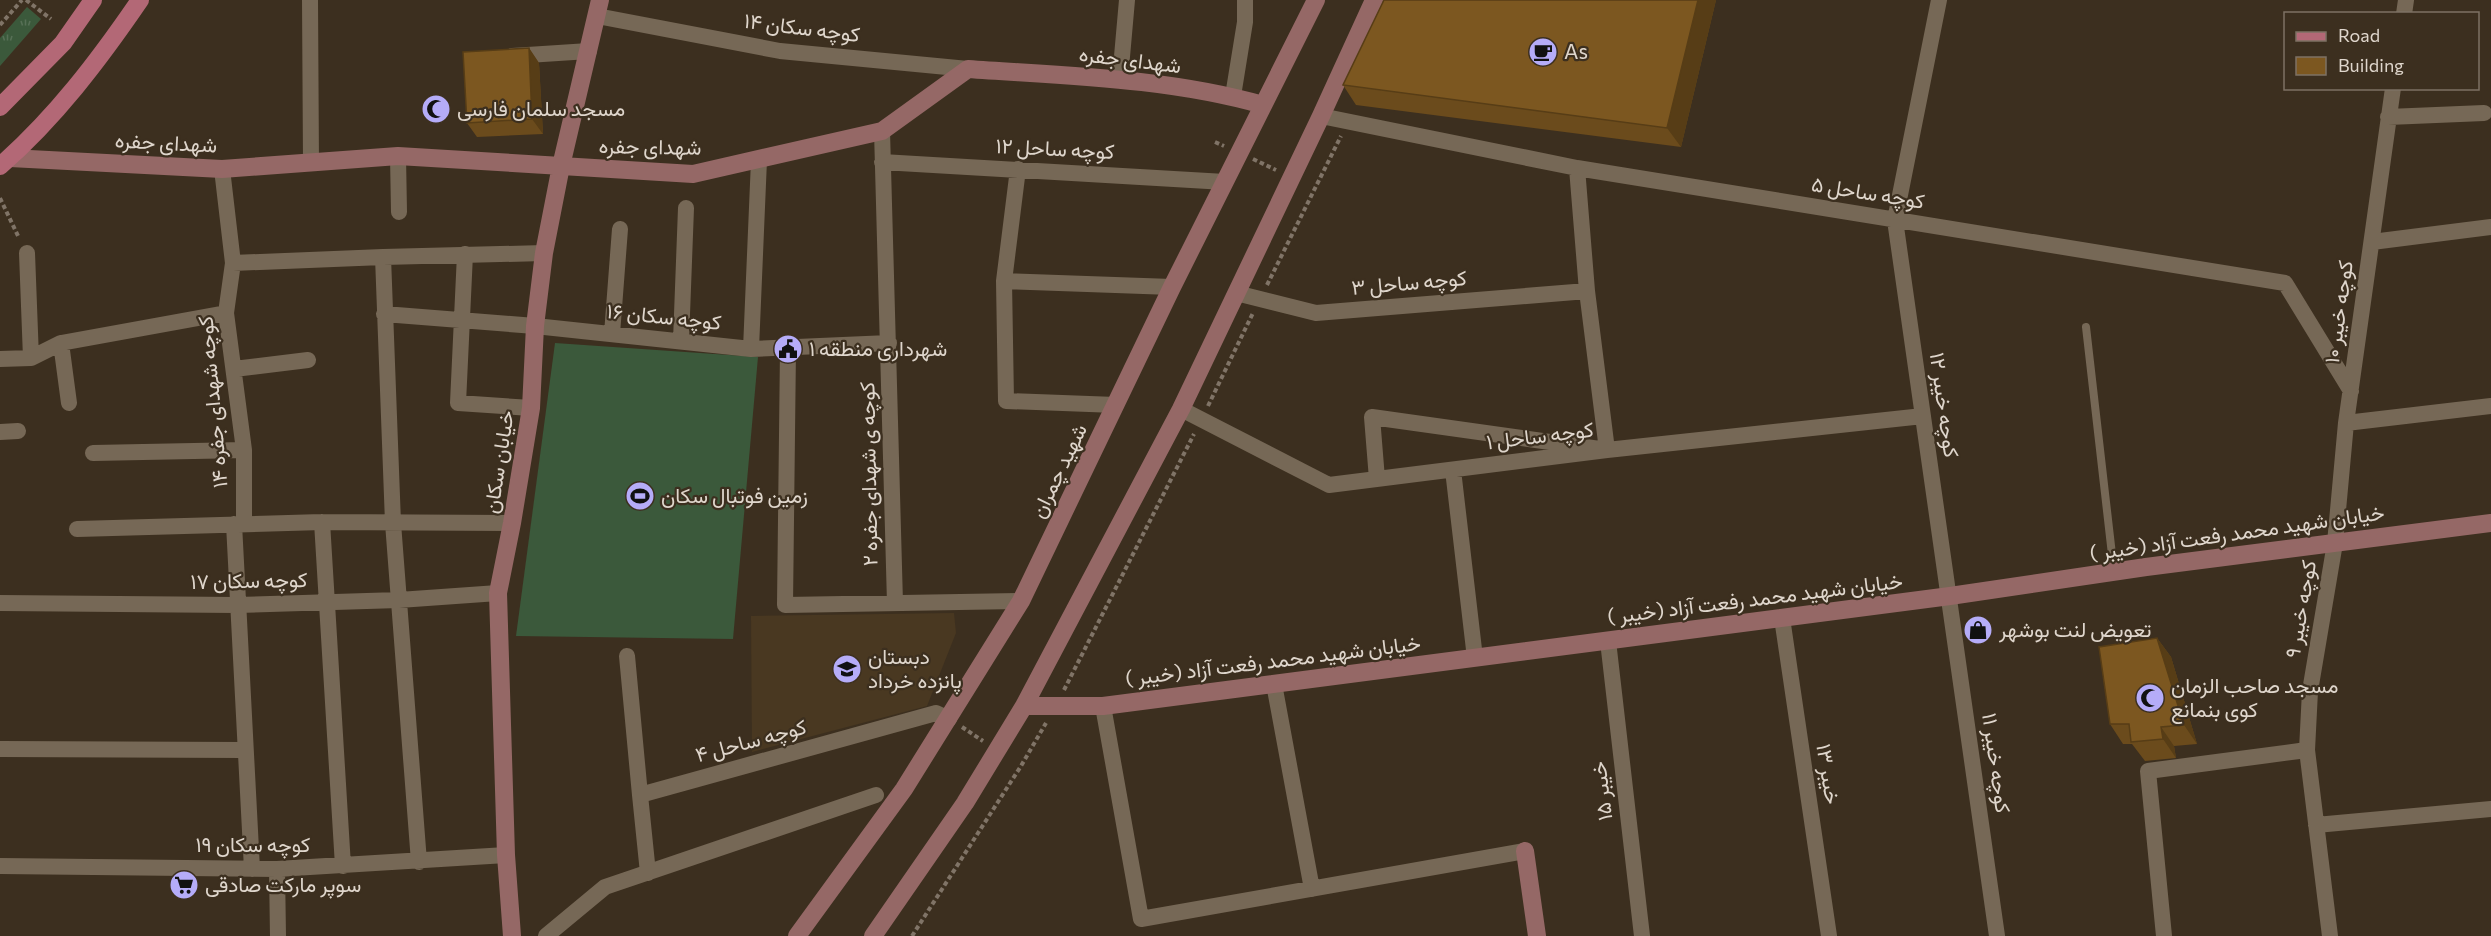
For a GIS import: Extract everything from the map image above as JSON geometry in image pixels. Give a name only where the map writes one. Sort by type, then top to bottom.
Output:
[{"type":"main road","points":[[0,107],[63,43],[93,0]]},
{"type":"main road","points":[[5,162],[48,120],[101,56],[140,0]]},
{"type":"street","points":[[310,0],[311,162]]},
{"type":"street","points":[[1120,79],[1127,0]]},
{"type":"street","points":[[1233,96],[1245,22],[1245,0]]},
{"type":"street","name":"شهید چمران","points":[[797,936],[904,789],[1021,601],[1172,287],[1316,0]]},
{"type":"street","points":[[873,936],[965,802],[1024,706],[1181,409],[1322,116],[1374,0]]},
{"type":"street","name":"کوچه خیبر ۱۲","points":[[1939,0],[1895,220],[1950,596]]},
{"type":"street","name":"خیابان سکان","points":[[512,936],[506,855],[498,593],[531,408],[535,326],[544,253],[561,166],[598,8]]},
{"type":"street","name":"کوچه سکان ۱۴","points":[[598,8],[780,51],[968,69]]},
{"type":"street","points":[[492,57],[589,51]]},
{"type":"street","name":"شهدای جفره","points":[[5,162],[222,169],[398,156],[693,174],[882,131],[968,69],[1120,79],[1233,96],[1263,105]]},
{"type":"street","name":"کوچه خیبر ۱۰","points":[[2336,543],[2346,423],[2393,90]]},
{"type":"street","points":[[2388,117],[2484,113]]},
{"type":"street","name":"کوچه ساحل ۵","points":[[1322,116],[1577,168],[2285,283],[2351,391]]},
{"type":"street","name":"کوچه ی شهدای جفره ۲","points":[[882,131],[895,603]]},
{"type":"street","points":[[398,156],[399,212]]},
{"type":"street","points":[[751,349],[759,160]]},
{"type":"street","name":"کوچه ساحل ۱۲","points":[[882,162],[1225,182]]},
{"type":"street","points":[[1377,479],[1372,417],[1607,450],[1587,291],[1577,168]]},
{"type":"street","name":"کوچه شهدای جفره ۱۴","points":[[222,169],[232,263],[226,313],[244,450],[236,605],[252,869]]},
{"type":"street","points":[[1018,170],[1004,281],[1006,401],[1116,405]]},
{"type":"street","points":[[681,341],[686,208]]},
{"type":"street","points":[[2372,242],[2491,227]]},
{"type":"street","points":[[612,334],[620,230]]},
{"type":"street","points":[[27,253],[31,358]]},
{"type":"street","points":[[232,263],[544,253]]},
{"type":"street","points":[[465,254],[458,403],[531,408]]},
{"type":"street","points":[[383,257],[393,523],[418,862]]},
{"type":"street","points":[[1004,281],[1172,287]]},
{"type":"street","name":"کوچه ساحل ۳","points":[[1236,293],[1316,313],[1587,291]]},
{"type":"street","points":[[0,359],[31,358],[61,343],[226,313]]},
{"type":"street","name":"کوچه سکان ۱۶","points":[[384,314],[535,326],[751,349],[889,343]]},
{"type":"street","points":[[61,343],[69,403]]},
{"type":"street","points":[[788,349],[784,605],[1021,601]]},
{"type":"street","points":[[234,369],[308,360]]},
{"type":"street","points":[[2346,423],[2491,406]]},
{"type":"street","name":"کوچه ساحل ۱","points":[[1181,409],[1329,485],[1607,450],[1923,416]]},
{"type":"street","points":[[0,432],[18,431]]},
{"type":"street","points":[[93,453],[244,450]]},
{"type":"street","points":[[1453,470],[1475,658]]},
{"type":"street","points":[[322,522],[343,866]]},
{"type":"street","points":[[77,529],[322,522],[512,523]]},
{"type":"street","name":"( خیبر) خیابان شهید محمد رفعت آزاد","points":[[1024,706],[1103,706],[2491,523]]},
{"type":"street","name":"کوچه خیبر ۹","points":[[2330,936],[2307,750],[2310,691],[2336,543]]},
{"type":"street","name":"کوچه سکان ۱۷","points":[[0,603],[236,605],[399,600],[498,593]]},
{"type":"street","name":"کوچه خیبر ۱۱","points":[[1950,596],[1997,936]]},
{"type":"street","name":"خیبر ۱۳","points":[[1782,618],[1829,936]]},
{"type":"street","name":"خیبر ۱۵","points":[[1608,641],[1642,936]]},
{"type":"street","points":[[627,656],[648,873]]},
{"type":"street","points":[[1274,684],[1312,889]]},
{"type":"street","points":[[1103,706],[1141,919],[1525,851],[1537,936]]},
{"type":"street","name":"کوچه ساحل ۴","points":[[640,795],[936,713],[949,718]]},
{"type":"street","points":[[0,749],[244,750]]},
{"type":"street","points":[[2164,936],[2148,771],[2307,750]]},
{"type":"street","points":[[546,936],[605,886],[876,795]]},
{"type":"street","points":[[2316,825],[2491,809]]},
{"type":"street","name":"کوچه سکان ۱۹","points":[[0,866],[277,869],[506,855]]},
{"type":"street","points":[[277,869],[278,936]]},
{"type":"lane","points":[[2086,327],[2114,572]]},
{"type":"path","points":[[0,25],[24,0],[51,19]]},
{"type":"path","points":[[1215,142],[1314,189]]},
{"type":"path","points":[[0,198],[27,253]]},
{"type":"shaded area","name":"دبستان پانزده خرداد","points":[[954,613],[956,633],[927,706],[752,752],[751,616]]},
{"type":"green space","points":[[27,7],[41,19],[0,66],[0,38]]},
{"type":"green space","name":"زمین فوتبال سکان","points":[[555,343],[758,357],[733,639],[516,636]]},
{"type":"building","name":"As","points":[[1384,0],[1698,0],[1667,128],[1343,85]]},
{"type":"building","points":[[529,48],[532,119],[467,123],[463,52]]},
{"type":"building","name":"مسجد صاحب الزمان کوی بنمانع","points":[[2157,638],[2184,725],[2161,727],[2163,739],[2131,742],[2129,724],[2110,724],[2099,647]]},
{"type":"place","name":"As","points":[[1543,52]]},
{"type":"place","name":"مسجد سلمان فارسی","points":[[436,109]]},
{"type":"place","name":"شهرداری منطقه ١","points":[[788,349]]},
{"type":"place","name":"زمین فوتبال سکان","points":[[640,496]]},
{"type":"place","name":"تعویض لنت بوشهر","points":[[1978,630]]},
{"type":"place","name":"دبستان پانزده خرداد","points":[[847,669]]},
{"type":"place","name":"مسجد صاحب الزمان کوی بنمانع","points":[[2150,698]]},
{"type":"place","name":"سوپر مارکت صادقی","points":[[184,885]]}]
